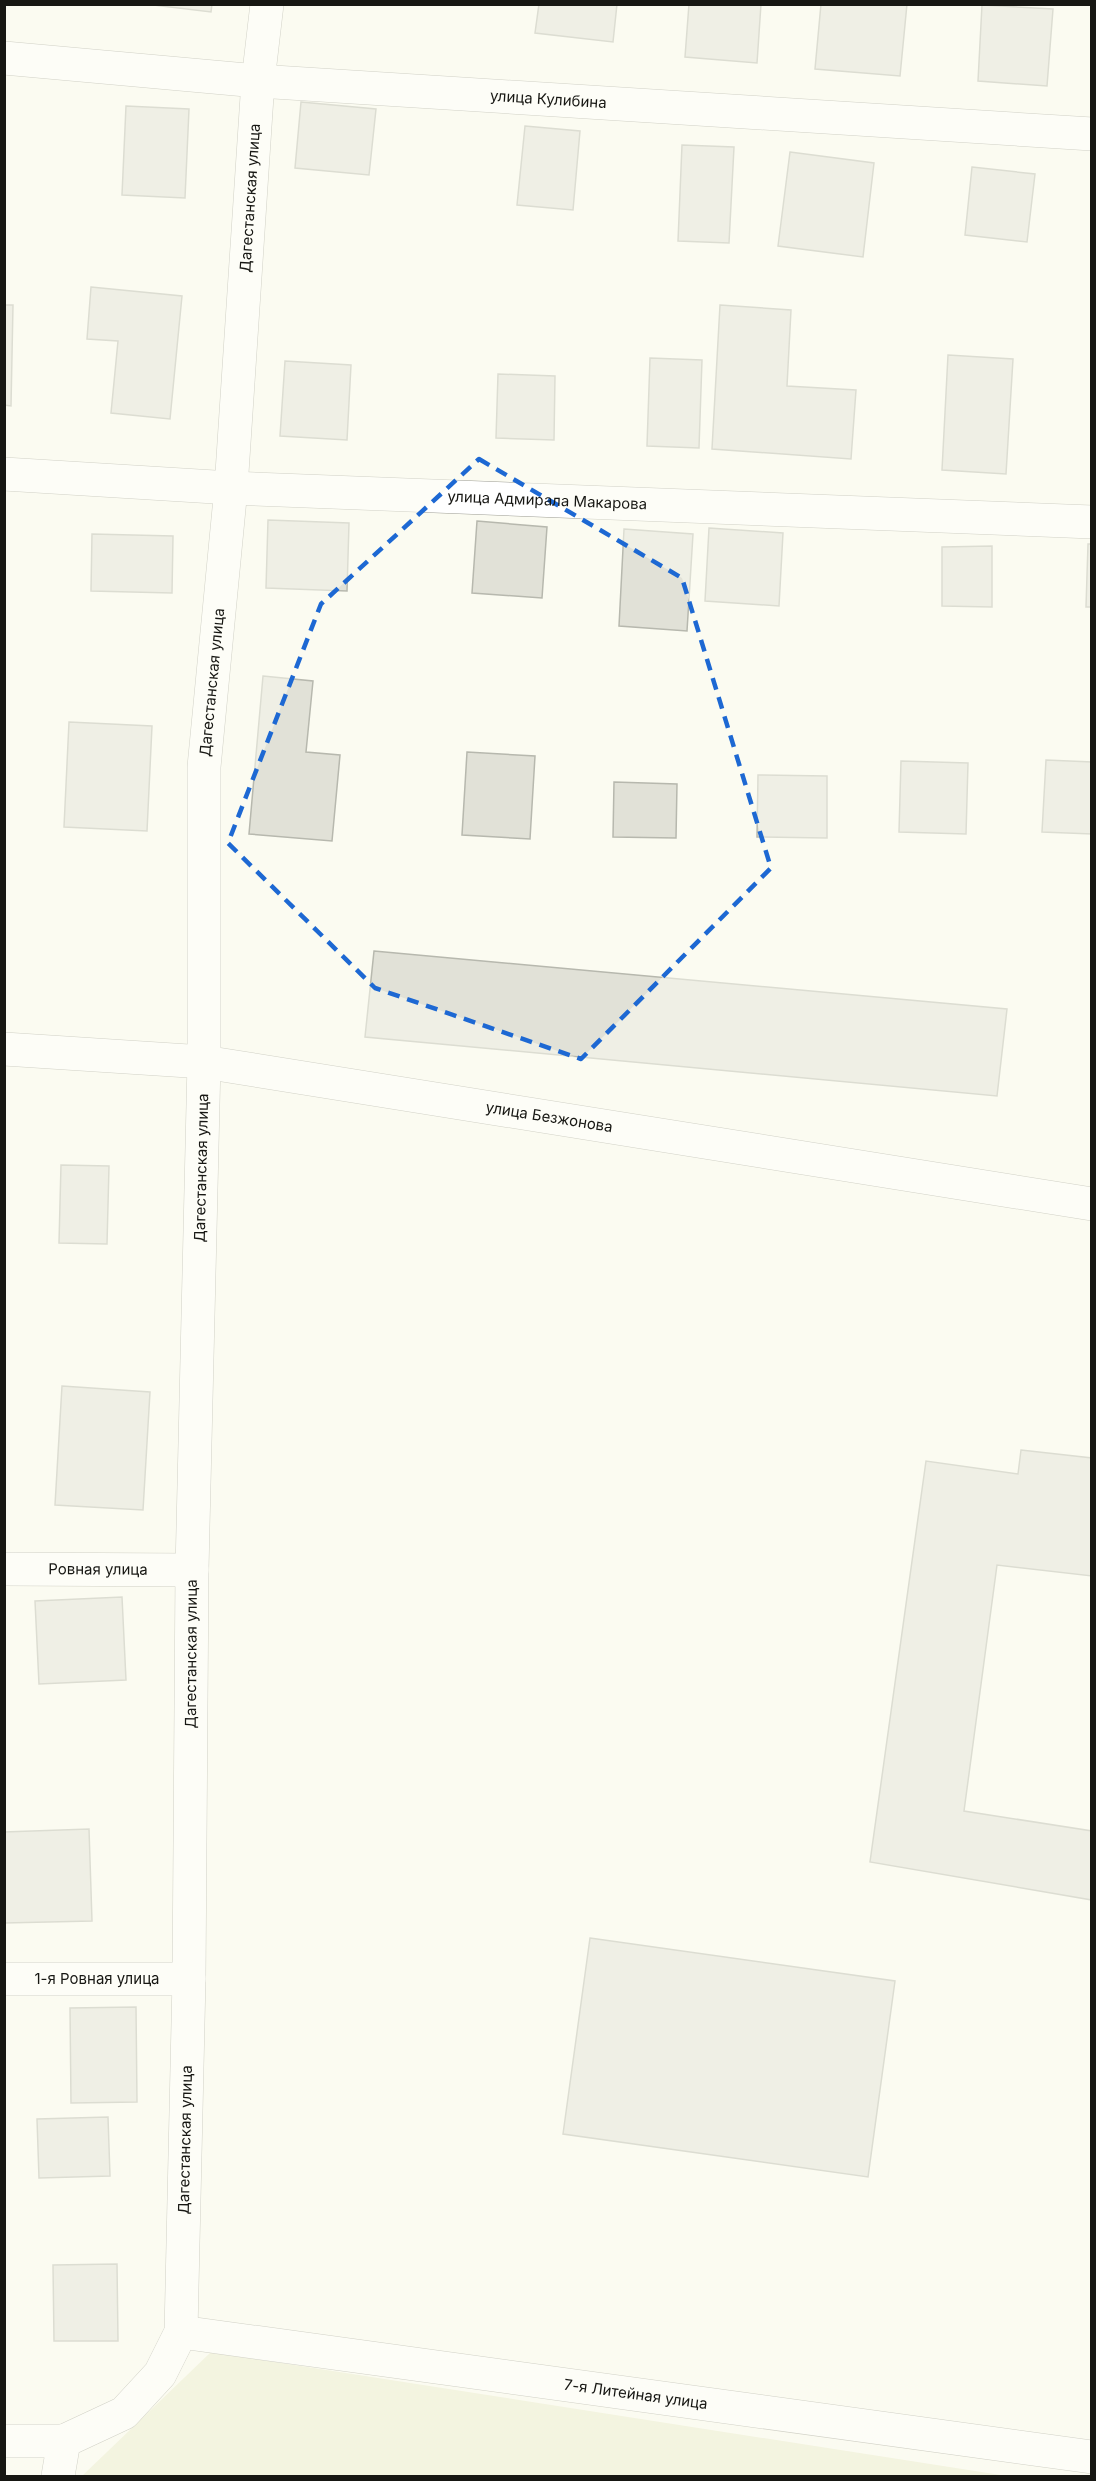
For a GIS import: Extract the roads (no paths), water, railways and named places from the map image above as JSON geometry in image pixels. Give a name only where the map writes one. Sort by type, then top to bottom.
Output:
[{"type":"street","name":"Дагестанская улица","points":[[180,2332],[189,1979],[192,1570],[204,1062],[204,766],[231,488],[258,81],[267,4]]},
{"type":"street","name":"улица Кулибина","points":[[4,58],[258,81],[1092,134]]},
{"type":"street","name":"улица Адмирала Макарова","points":[[4,474],[231,488],[1092,522]]},
{"type":"street","name":"улица Безжонова","points":[[4,1049],[204,1062],[1092,1204]]},
{"type":"street","name":"Ровная улица","points":[[4,1569],[192,1570]]},
{"type":"street","name":"1-я Ровная улица","points":[[4,1979],[189,1979]]},
{"type":"street","points":[[4,2440],[64,2441],[124,2413],[160,2374],[180,2332]]},
{"type":"street","name":"7-я Литейная улица","points":[[180,2332],[1092,2457]]},
{"type":"street","points":[[58,2476],[64,2441]]}]
